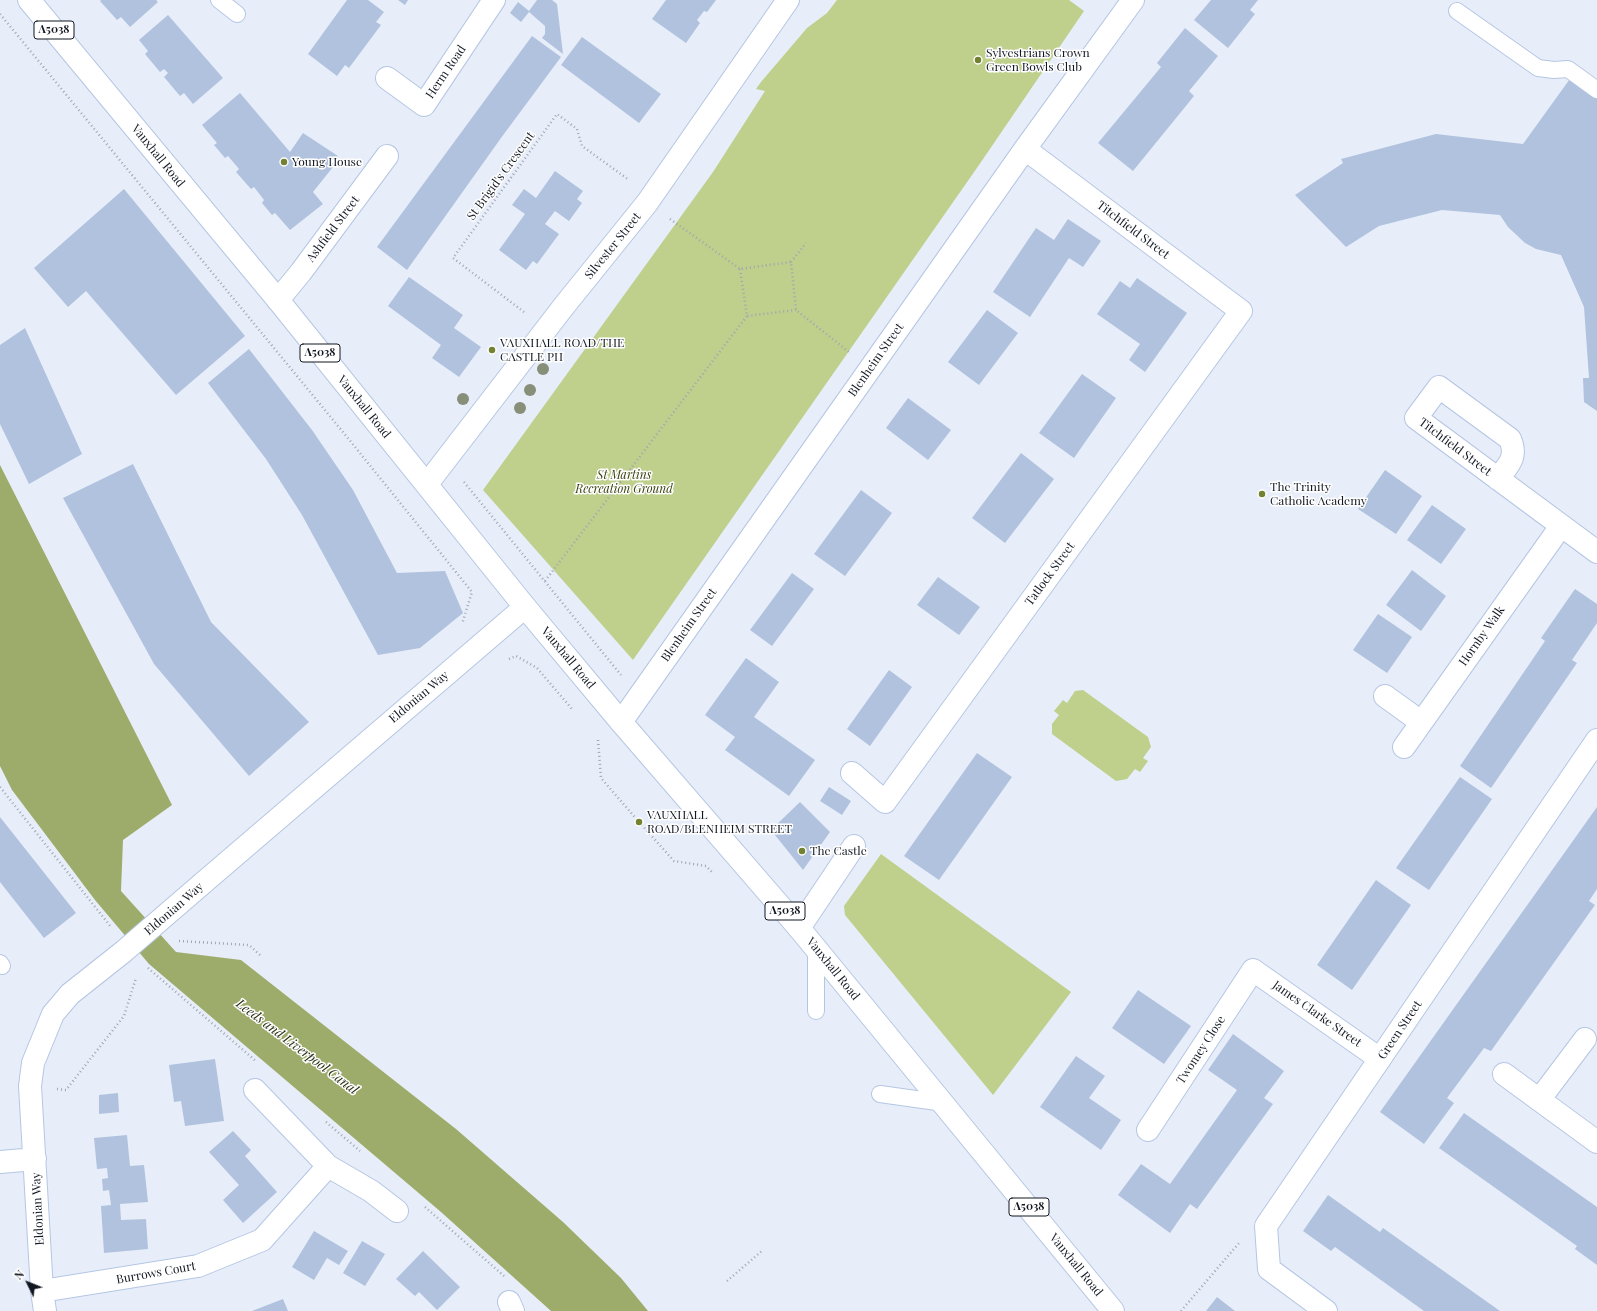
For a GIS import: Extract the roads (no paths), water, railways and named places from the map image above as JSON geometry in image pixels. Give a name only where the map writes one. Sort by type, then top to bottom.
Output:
[{"type":"street","name":"Vauxhall Road","points":[[29,0],[278,300],[525,607],[621,722],[799,928],[1113,1311]]},
{"type":"street","name":"Herm Road","points":[[387,78],[424,105],[494,0]]},
{"type":"street","name":"Silvester Street","points":[[427,484],[564,306],[650,200],[788,0]]},
{"type":"street","name":"Blenheim Street","points":[[621,722],[1025,149],[1133,0]]},
{"type":"street","name":"Titchfield Street","points":[[1025,149],[1241,311]]},
{"type":"street","name":"Ashfield Street","points":[[278,300],[387,156]]},
{"type":"street","name":"Tatlock Street","points":[[852,773],[885,802],[1241,311]]},
{"type":"street","name":"Titchfield Street","points":[[1498,479],[1597,552]]},
{"type":"street","name":"Hornby Walk","points":[[1404,747],[1561,526]]},
{"type":"street","name":"Eldonian Way","points":[[43,1301],[30,1086],[33,1063],[53,1014],[70,994],[123,952],[525,607]]},
{"type":"street","points":[[1385,696],[1421,722]]},
{"type":"street","name":"Green Street","points":[[1326,1311],[1269,1269],[1266,1226],[1597,740]]},
{"type":"street","points":[[799,928],[854,846]]},
{"type":"street","name":"James Clarke Street","points":[[1253,970],[1380,1059]]},
{"type":"street","name":"Twomey Close","points":[[1148,1130],[1253,970]]},
{"type":"street","points":[[1539,1100],[1585,1039]]},
{"type":"street","points":[[1504,1074],[1597,1142]]},
{"type":"street","points":[[255,1090],[328,1166],[371,1191],[397,1211]]},
{"type":"street","points":[[0,1162],[35,1159]]},
{"type":"street","name":"Burrows Court","points":[[43,1301],[198,1266],[262,1240],[328,1166]]},
{"type":"lane","points":[[219,0],[238,14]]},
{"type":"lane","points":[[1456,11],[1538,68],[1554,70],[1568,69],[1597,90]]},
{"type":"lane","points":[[816,949],[816,1011]]},
{"type":"lane","points":[[880,1094],[944,1103]]},
{"type":"water","name":"Leeds and Liverpool Canal","points":[[0,465],[172,805],[123,840],[121,891],[176,952],[241,960],[456,1129],[563,1222],[621,1278],[648,1311],[551,1311],[441,1212],[149,964],[95,900],[12,790],[0,766]]},
{"type":"place","name":"Sylvestrians Crown Green Bowls Club","points":[[978,60]]},
{"type":"place","name":"Young House","points":[[284,162]]},
{"type":"place","name":"VAUXHALL ROAD/THE CASTLE PH","points":[[492,350]]},
{"type":"place","name":"The Trinity Catholic Academy","points":[[1262,494]]},
{"type":"place","name":"VAUXHALL ROAD/BLENHEIM STREET","points":[[639,822]]},
{"type":"place","name":"The Castle","points":[[802,851]]},
{"type":"park label","name":"St Martins Recreation Ground","points":[[624,482]]}]
